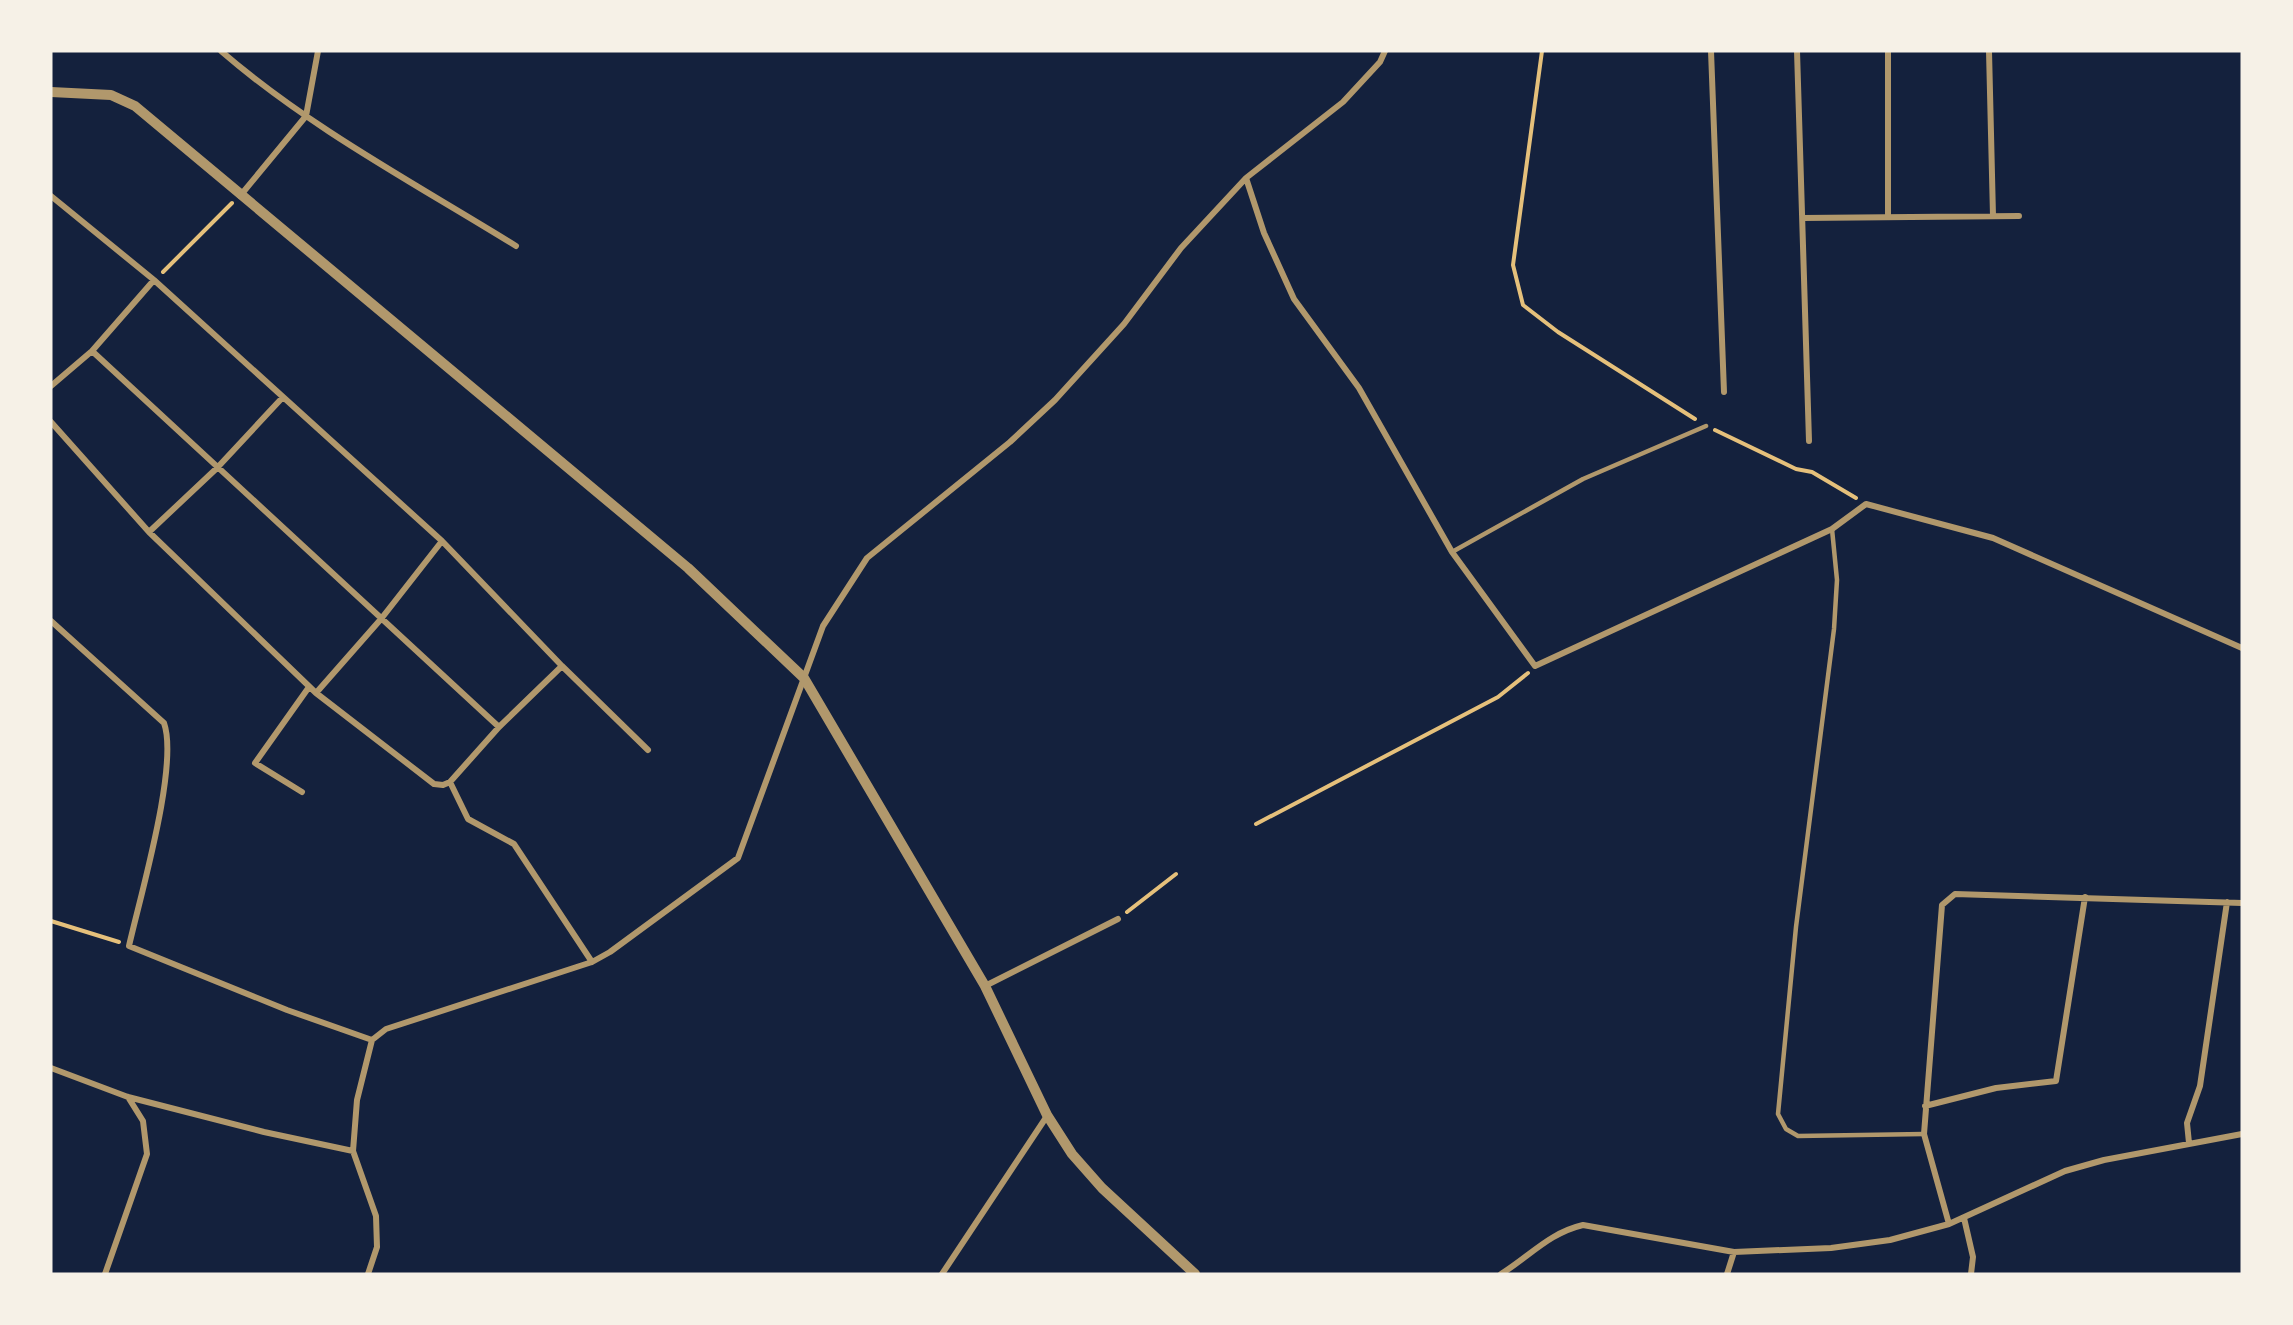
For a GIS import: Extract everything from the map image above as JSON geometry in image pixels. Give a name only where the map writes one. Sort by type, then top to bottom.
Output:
[{"type":"street","points":[[221,51],[261,86],[306,116],[516,246]]},
{"type":"street","points":[[240,196],[306,116],[318,51]]},
{"type":"street","points":[[368,1274],[377,1247],[376,1216],[353,1151],[357,1100],[372,1040],[386,1029],[592,962],[610,952],[738,858],[823,626],[867,558],[1010,442],[1055,400],[1124,324],[1181,248],[1246,178],[1343,102],[1380,62],[1385,51]]},
{"type":"street","points":[[1711,51],[1724,392]]},
{"type":"street","points":[[1797,51],[1809,441]]},
{"type":"street","points":[[1888,51],[1888,218]]},
{"type":"street","points":[[1989,51],[1993,216]]},
{"type":"street","points":[[51,92],[111,95],[135,106],[688,568],[804,678],[985,986],[1047,1116],[1072,1154],[1102,1188],[1195,1274]]},
{"type":"street","points":[[1246,178],[1264,233],[1294,299],[1359,388],[1452,552],[1535,666],[1832,529],[1866,504],[1993,538],[2242,648]]},
{"type":"street","points":[[51,196],[154,280],[442,541],[562,666],[648,750]]},
{"type":"street","points":[[1803,218],[2019,216]]},
{"type":"street","points":[[51,386],[92,351],[154,280]]},
{"type":"street","points":[[92,351],[499,727]]},
{"type":"street","points":[[149,532],[217,468],[283,397]]},
{"type":"street","points":[[51,422],[149,532],[309,687],[434,784],[443,785],[450,782],[499,727],[562,666]]},
{"type":"street","points":[[316,693],[381,619],[442,541]]},
{"type":"street","points":[[51,621],[164,723],[168,734],[165,785],[129,946],[287,1010],[372,1040]]},
{"type":"street","points":[[302,792],[255,765],[309,687]]},
{"type":"street","points":[[450,782],[468,819],[514,844],[592,962]]},
{"type":"street","points":[[1949,1224],[1924,1134],[1942,906],[1955,894],[2242,903]]},
{"type":"street","points":[[1925,1106],[1996,1088],[2056,1081],[2085,897]]},
{"type":"street","points":[[2189,1143],[2187,1123],[2200,1086],[2227,902]]},
{"type":"street","points":[[985,986],[1118,919]]},
{"type":"street","points":[[51,1068],[128,1097],[353,1151]]},
{"type":"street","points":[[105,1274],[147,1154],[143,1121],[128,1097]]},
{"type":"street","points":[[942,1274],[1047,1116]]},
{"type":"street","points":[[1501,1274],[1562,1230],[1583,1225],[1734,1252],[1831,1248],[1890,1240],[1949,1224],[2065,1172],[2135,1153],[2242,1134]]},
{"type":"street","points":[[1964,1218],[1973,1257],[1971,1274]]},
{"type":"street","points":[[1727,1274],[1734,1252]]},
{"type":"lane","points":[[1452,552],[1583,479],[1706,426]]},
{"type":"lane","points":[[1832,529],[1838,580],[1834,629],[1778,1114],[1786,1129],[1798,1136],[1924,1134]]},
{"type":"path","points":[[1542,51],[1513,265],[1523,305],[1558,332],[1706,426],[1796,470],[1812,472],[1866,504]]},
{"type":"path","points":[[154,280],[240,196]]},
{"type":"path","points":[[1256,824],[1498,697],[1535,666]]},
{"type":"path","points":[[1118,919],[1176,873]]},
{"type":"path","points":[[51,921],[129,946]]}]
